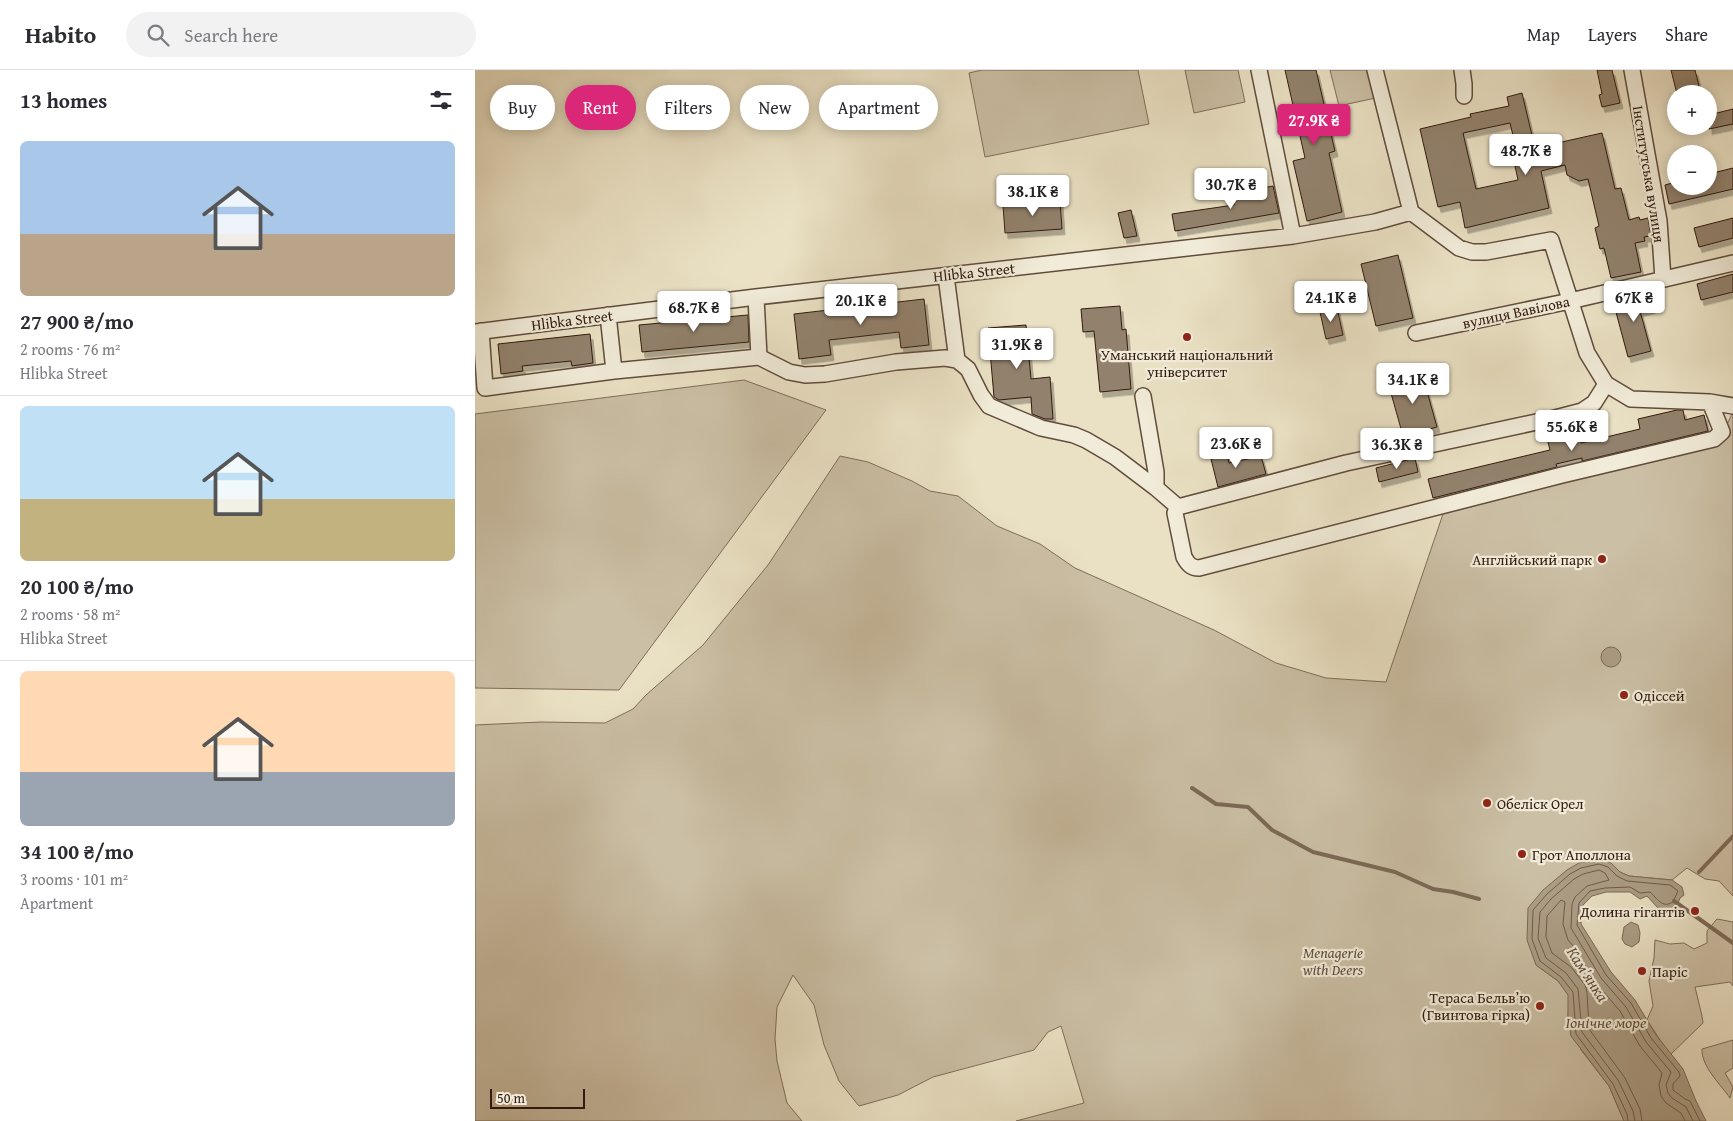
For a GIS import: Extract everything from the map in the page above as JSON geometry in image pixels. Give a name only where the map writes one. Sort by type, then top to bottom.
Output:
[{"type":"street","points":[[1259,70],[1293,236]]},
{"type":"street","points":[[1375,70],[1411,212],[1459,248],[1472,252],[1486,252],[1551,240],[1587,353],[1605,384],[1631,399],[1710,402],[1733,406]]},
{"type":"street","points":[[1462,70],[1465,91],[1463,96]]},
{"type":"street","name":"Інститутська вулиця","points":[[1632,70],[1659,221],[1663,279]]},
{"type":"street","name":"Hlibka Street","points":[[478,332],[756,297],[1293,236],[1375,222],[1411,212]]},
{"type":"street","name":"вулиця Вавілова","points":[[1417,333],[1570,301],[1733,263]]},
{"type":"street","points":[[946,276],[957,360]]},
{"type":"street","points":[[756,297],[759,357]]},
{"type":"street","points":[[608,315],[615,371]]},
{"type":"street","points":[[478,332],[485,388],[615,371],[759,357],[789,372],[805,375],[825,374],[896,362],[945,358],[957,360],[968,369],[981,395],[989,406],[1041,428],[1074,435],[1086,440],[1115,457],[1178,507]]},
{"type":"street","points":[[1605,384],[1594,403],[1581,411],[1346,463],[1178,507],[1175,513],[1185,557],[1188,564],[1193,568],[1199,568],[1553,477],[1714,439],[1722,432],[1710,402]]},
{"type":"street","points":[[1143,396],[1156,472],[1156,488]]},
{"type":"green space","points":[[982,70],[1138,70],[1149,124],[985,157],[969,73]]},
{"type":"green space","points":[[1185,70],[1238,70],[1245,102],[1194,113]]},
{"type":"green space","points":[[1330,70],[1383,70],[1389,95],[1339,106]]},
{"type":"green space","points":[[744,380],[826,410],[619,690],[475,688],[475,414]]},
{"type":"green space","name":"Menagerie with Deers","points":[[1733,412],[1733,896],[1719,881],[1705,879],[1687,868],[1672,880],[1629,876],[1620,872],[1611,863],[1567,870],[1556,881],[1536,965],[1558,981],[1569,995],[1568,1016],[1581,1050],[1609,1086],[1624,1121],[1016,1121],[1084,1103],[1061,1026],[1048,1032],[1034,1050],[933,1077],[898,1095],[859,1106],[839,1081],[824,1045],[814,1005],[793,975],[777,1007],[775,1039],[777,1061],[787,1103],[802,1121],[475,1121],[475,725],[541,722],[605,723],[633,709],[646,695],[703,645],[768,565],[840,456],[868,462],[930,491],[958,496],[997,526],[1040,544],[1075,568],[1214,630],[1276,663],[1326,678],[1386,682],[1445,508],[1720,439]]},
{"type":"green space","points":[[1717,919],[1733,922],[1733,986],[1730,982],[1695,987],[1703,1023],[1670,1055],[1647,1020],[1653,1006],[1649,981],[1654,958],[1655,940],[1670,944],[1684,943],[1694,949],[1707,943],[1707,931]]},
{"type":"green space","points":[[1733,1040],[1733,1068],[1725,1073],[1733,1087],[1730,1098],[1708,1069],[1702,1049]]},
{"type":"water","points":[[1611,647],[1618,650],[1621,657],[1618,664],[1611,667],[1604,664],[1601,657],[1604,650]]},
{"type":"water","name":"Іонічне море","points":[[1600,858],[1611,863],[1620,872],[1629,876],[1672,880],[1682,887],[1684,895],[1680,898],[1677,906],[1670,910],[1658,908],[1647,896],[1640,899],[1630,892],[1606,892],[1592,896],[1583,905],[1581,924],[1611,972],[1635,1000],[1656,1035],[1683,1069],[1706,1121],[1624,1121],[1609,1086],[1571,1036],[1568,1016],[1568,995],[1558,981],[1536,965],[1527,940],[1528,908],[1543,890],[1567,870],[1579,863]]},
{"type":"water","points":[[1631,922],[1638,925],[1640,933],[1639,942],[1632,947],[1625,944],[1622,939],[1624,927]]},
{"type":"building","points":[[1285,70],[1316,70],[1335,151],[1329,153],[1342,212],[1307,221],[1293,161],[1305,158]]},
{"type":"building","points":[[1597,70],[1612,70],[1620,103],[1602,107],[1599,95],[1602,94]]},
{"type":"building","points":[[1671,70],[1695,70],[1699,85],[1675,85]]},
{"type":"building","points":[[1522,93],[1535,148],[1602,133],[1615,189],[1621,188],[1629,220],[1639,217],[1640,220],[1648,218],[1651,236],[1644,237],[1645,241],[1635,243],[1641,272],[1611,278],[1604,248],[1600,249],[1595,228],[1599,226],[1588,179],[1579,181],[1567,175],[1565,165],[1541,171],[1549,208],[1465,228],[1460,202],[1438,207],[1420,129],[1471,117],[1470,114],[1509,106],[1507,97]],"holes":[[[1510,123],[1520,165],[1515,166],[1518,180],[1476,189],[1463,133]]]},
{"type":"building","points":[[1733,109],[1733,124],[1717,127],[1717,113]]},
{"type":"building","points":[[1733,168],[1733,189],[1717,193],[1717,172]]},
{"type":"building","points":[[1273,186],[1279,213],[1175,231],[1172,214],[1234,205],[1232,195],[1262,190],[1262,188]]},
{"type":"building","points":[[1667,195],[1707,195],[1669,204]]},
{"type":"building","points":[[1060,201],[1062,229],[1005,233],[1003,205]]},
{"type":"building","points":[[1131,210],[1137,236],[1124,238],[1118,213]]},
{"type":"building","points":[[1733,218],[1733,238],[1699,247],[1694,228]]},
{"type":"building","points":[[1398,255],[1413,318],[1376,326],[1361,264]]},
{"type":"building","points":[[1733,274],[1733,292],[1701,300],[1697,284]]},
{"type":"building","points":[[1649,292],[1652,308],[1640,311],[1651,351],[1628,357],[1613,301]]},
{"type":"building","points":[[924,299],[929,345],[901,348],[899,332],[829,340],[831,355],[799,359],[794,314]]},
{"type":"building","points":[[1120,306],[1122,330],[1126,329],[1131,389],[1100,392],[1094,331],[1083,332],[1081,309]]},
{"type":"building","points":[[1337,308],[1343,335],[1326,339],[1320,312]]},
{"type":"building","points":[[748,315],[749,342],[642,352],[639,325]]},
{"type":"building","points":[[1026,325],[1031,379],[1050,377],[1053,419],[1045,419],[1032,414],[1031,397],[999,400],[994,397],[988,328]]},
{"type":"building","points":[[590,334],[593,363],[572,366],[571,361],[522,366],[523,371],[501,374],[498,344]]},
{"type":"building","points":[[1413,375],[1414,379],[1423,377],[1437,427],[1403,436],[1389,386],[1399,383],[1397,379]]},
{"type":"building","points":[[1683,410],[1685,420],[1704,415],[1708,431],[1582,461],[1582,458],[1556,464],[1557,467],[1433,498],[1428,479],[1550,450],[1547,438],[1578,431],[1581,443],[1640,429],[1638,419]]},
{"type":"building","points":[[1226,451],[1229,463],[1261,456],[1266,474],[1218,487],[1211,459],[1216,458],[1215,453]]},
{"type":"building","points":[[1415,458],[1418,472],[1379,482],[1376,468]]},
{"type":"waterway","points":[[1192,788],[1216,804],[1248,807],[1272,830],[1313,852],[1395,872],[1433,889],[1479,899]]},
{"type":"waterway","points":[[1699,872],[1733,836]]},
{"type":"waterway","name":"Кам'янка","points":[[1674,901],[1733,943]]},
{"type":"place","name":"Уманський національний університет","points":[[1187,337]]},
{"type":"place","name":"Англійський парк","points":[[1602,559]]},
{"type":"place","name":"Одіссей","points":[[1624,695]]},
{"type":"place","name":"Обеліск Орел","points":[[1487,803]]},
{"type":"place","name":"Грот Аполлона","points":[[1522,854]]},
{"type":"place","name":"Долина гігантів","points":[[1695,911]]},
{"type":"place","name":"Паріс","points":[[1642,971]]},
{"type":"place","name":"Тераса Бельв’ю (Гвинтова гірка)","points":[[1540,1006]]}]
